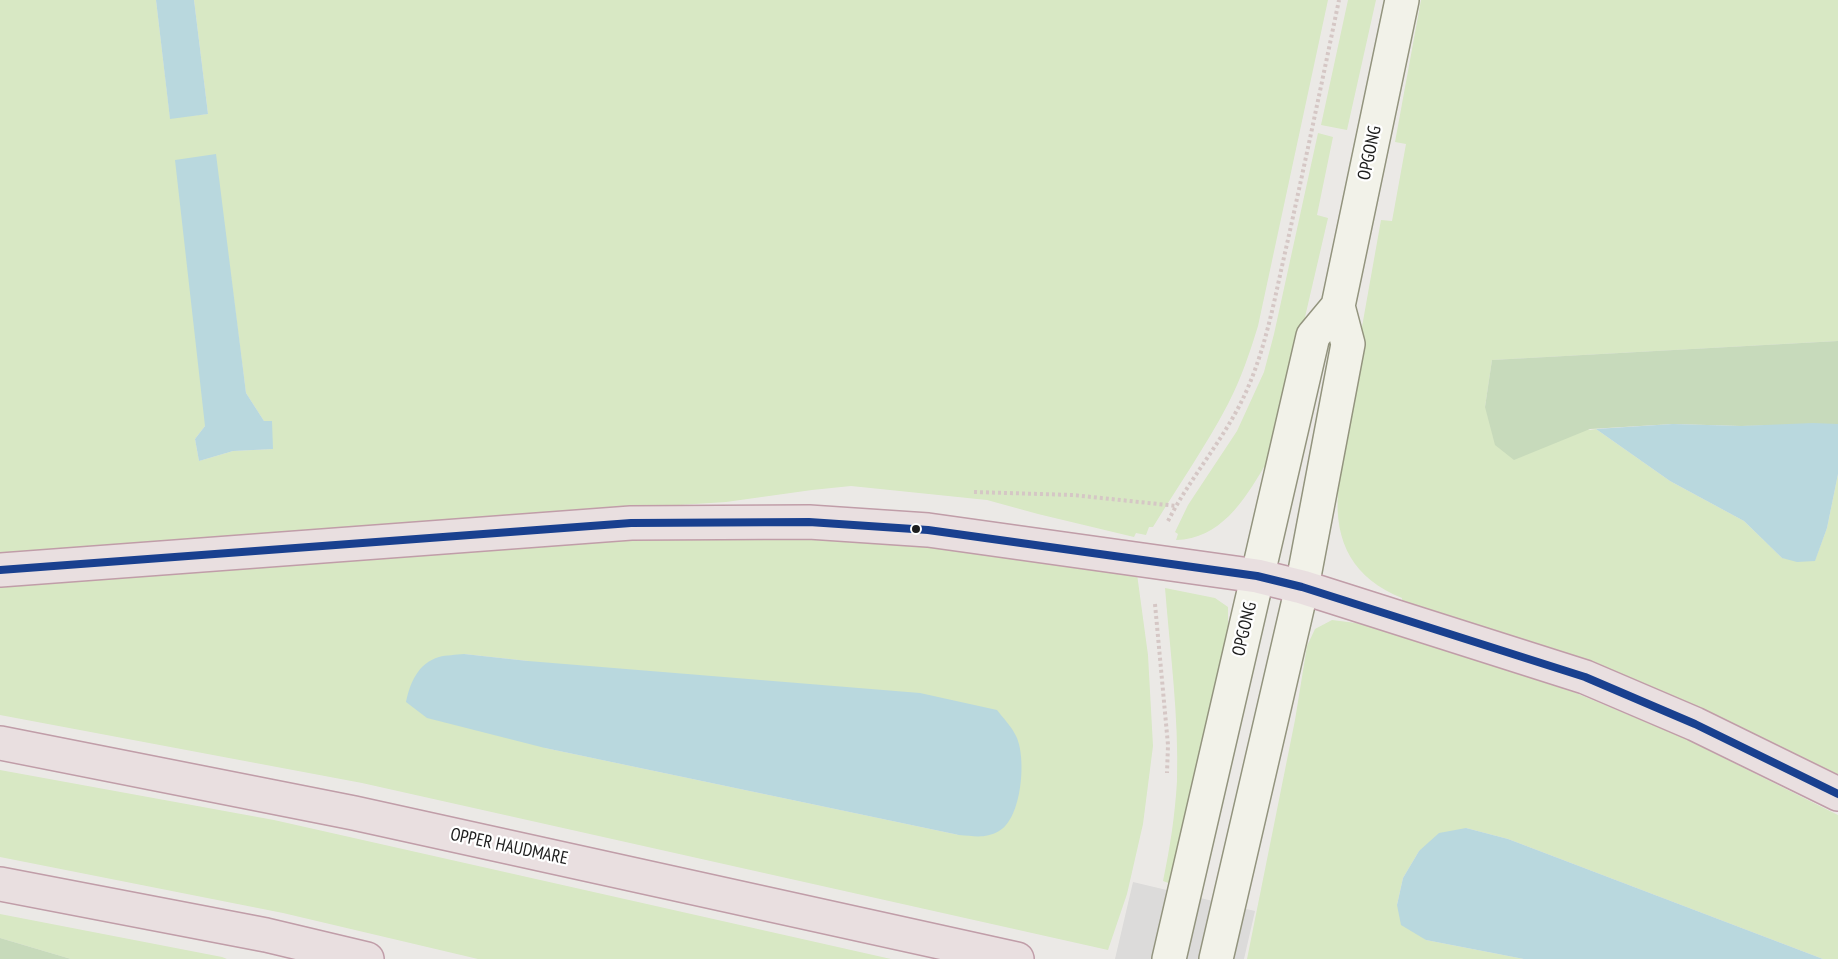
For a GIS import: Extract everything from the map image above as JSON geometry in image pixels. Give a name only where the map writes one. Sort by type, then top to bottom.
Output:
[{"type":"highway","points":[[0,570],[655,523],[809,522],[916,529],[1257,576],[1302,587],[1585,677],[1695,724],[1838,794]]},
{"type":"highway","name":"OPPER HAUDMARE","points":[[0,743],[354,813],[1017,959]]},
{"type":"highway","points":[[0,884],[266,935],[367,959]]},
{"type":"main road","name":"OPGONG","points":[[1216,959],[1302,587],[1348,344],[1338,306],[1402,0]]},
{"type":"main road","name":"OPGONG","points":[[1169,959],[1313,336],[1338,306]]},
{"type":"path","points":[[1167,780],[1168,745],[1151,577],[1161,536],[1236,411],[1249,386],[1258,361],[1268,326],[1339,0]]},
{"type":"path","points":[[972,492],[1072,495],[1177,506]]},
{"type":"green space","points":[[0,0],[156,0],[170,118],[208,114],[194,0],[1328,0],[1258,326],[1248,356],[1237,385],[1219,420],[1146,535],[1136,533],[1134,537],[987,500],[851,486],[726,502],[0,555]],"holes":[[[215,154],[246,393],[264,421],[273,449],[233,451],[199,461],[195,439],[205,426]]]},
{"type":"green space","points":[[1348,0],[1376,0],[1347,130],[1321,125]]},
{"type":"green space","points":[[1421,0],[1838,0],[1838,341],[1492,360],[1485,407],[1590,430],[1596,429],[1670,481],[1744,521],[1782,558],[1815,560],[1827,528],[1838,474],[1838,779],[1495,633],[1402,601],[1402,598],[1371,581],[1350,557],[1340,527],[1338,492],[1334,491],[1334,484],[1381,220],[1392,221],[1406,144],[1395,142]]},
{"type":"green space","points":[[1318,133],[1333,137],[1317,215],[1328,218],[1286,399],[1266,468],[1264,467],[1239,505],[1218,525],[1192,538],[1176,540],[1178,534],[1175,532],[1188,505],[1237,431],[1264,372]]},
{"type":"green space","points":[[1838,341],[1838,424],[1741,426],[1673,424],[1590,429],[1514,460],[1495,445],[1485,407],[1492,360]]},
{"type":"green space","points":[[633,536],[816,538],[926,544],[1137,574],[1148,655],[1153,746],[1143,824],[1127,894],[1108,950],[362,783],[0,715],[0,584]],"holes":[[[464,654],[528,661],[959,835],[545,748]]]},
{"type":"green space","points":[[1165,588],[1215,598],[1228,607],[1228,626],[1232,628],[1171,884],[1163,881],[1174,819],[1177,757]]},
{"type":"green space","points":[[1332,620],[1372,625],[1576,693],[1686,739],[1838,815],[1838,959],[1823,959],[1508,839],[1466,828],[1419,851],[1403,878],[1397,905],[1426,940],[1524,959],[1247,959],[1295,720],[1307,646],[1315,629]]},
{"type":"green space","points":[[0,770],[274,820],[891,959],[478,959],[283,913],[0,857]]},
{"type":"green space","points":[[0,914],[227,959],[71,959],[0,938]]},
{"type":"green space","points":[[0,938],[71,959],[0,959]]},
{"type":"water","points":[[156,0],[194,0],[208,114],[170,119]]},
{"type":"water","points":[[216,154],[246,393],[264,421],[272,421],[273,449],[233,451],[199,461],[195,439],[205,426],[175,160]]},
{"type":"water","points":[[1673,424],[1741,426],[1838,424],[1838,474],[1827,528],[1815,561],[1797,562],[1782,558],[1744,521],[1670,481],[1596,429]]},
{"type":"water","points":[[464,654],[920,693],[997,710],[1012,729],[1019,746],[1022,772],[1017,801],[1007,824],[994,834],[959,835],[545,748],[427,718],[406,702],[416,675],[426,664],[439,657]]},
{"type":"water","points":[[1466,828],[1508,839],[1823,959],[1524,959],[1426,940],[1401,925],[1397,905],[1403,878],[1419,851],[1439,833]]},
{"type":"pier","points":[[1133,882],[1255,911],[1244,959],[1115,959]]},
{"type":"transit line","points":[[0,570],[631,523],[809,522],[928,530],[1257,576],[1302,587],[1585,677],[1695,724],[1838,794]]}]
